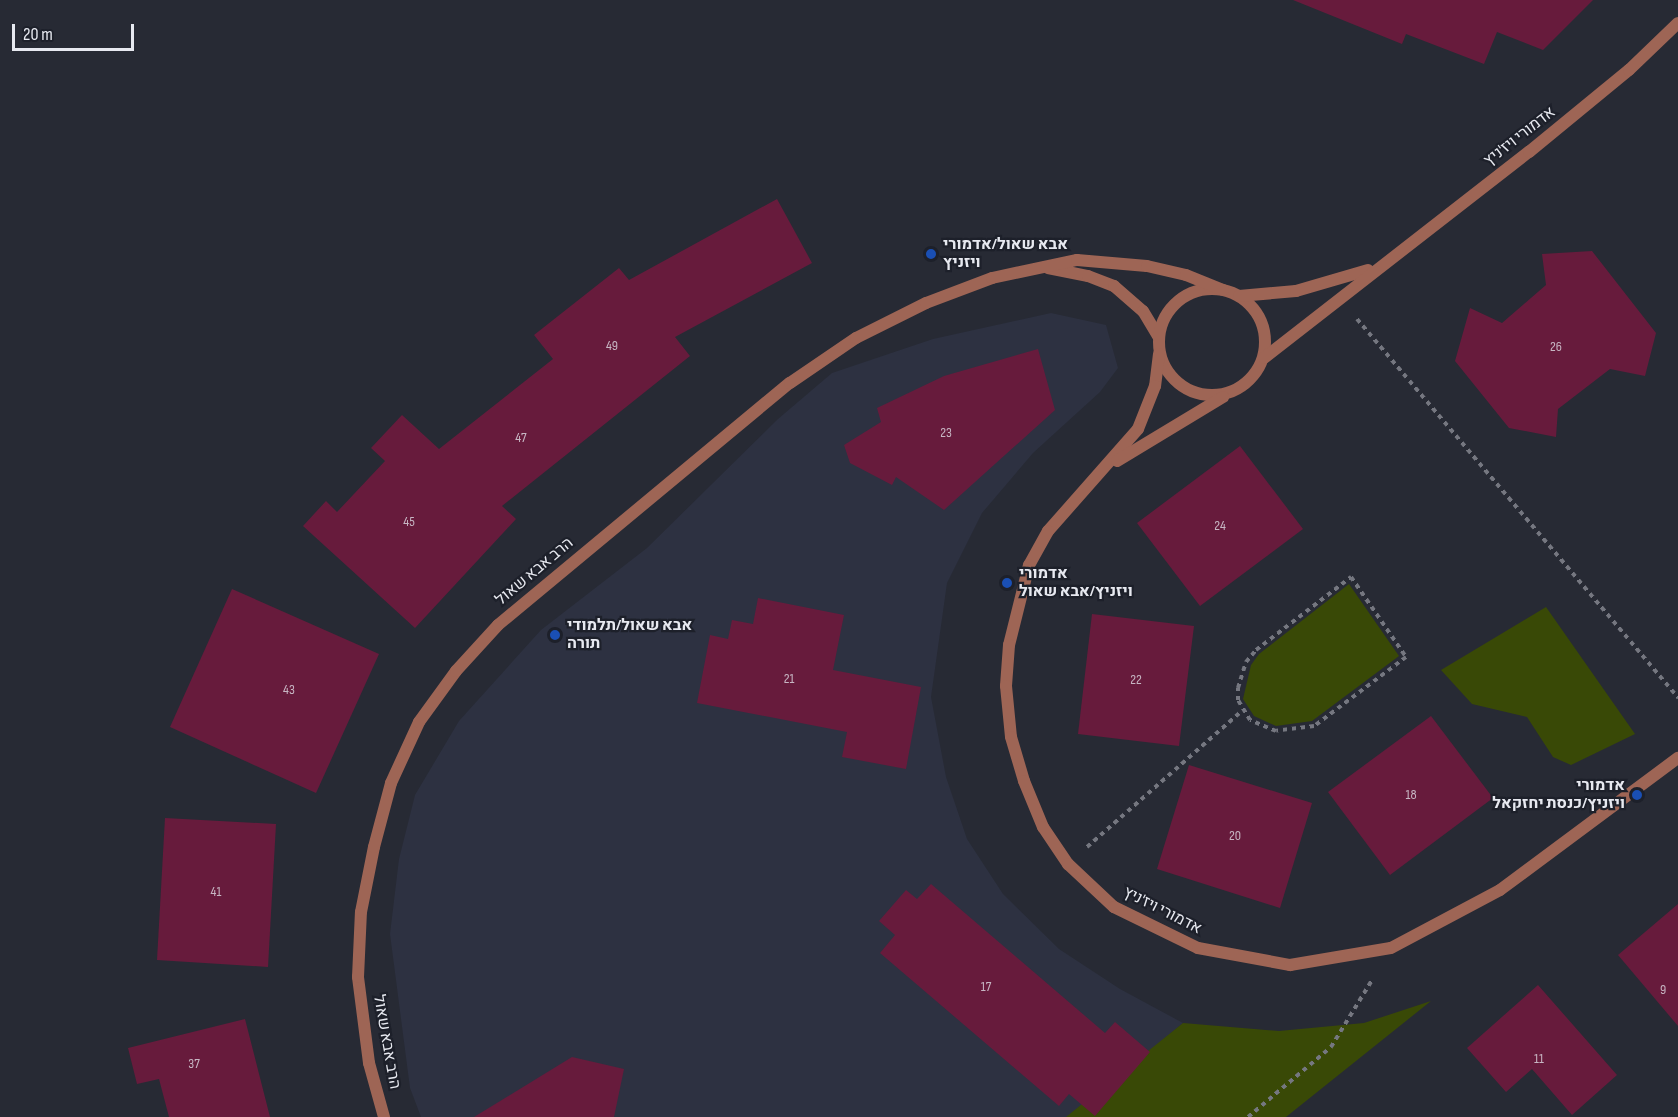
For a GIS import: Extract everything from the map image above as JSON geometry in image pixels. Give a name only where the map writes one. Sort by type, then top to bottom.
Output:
[{"type":"street","name":"אדמורי ויז'ניץ","points":[[1264,358],[1375,268],[1529,152],[1629,70],[1678,22]]},
{"type":"street","name":"הרב אבא שאול","points":[[384,1117],[369,1063],[358,977],[361,912],[391,783],[418,722],[456,671],[525,599],[790,383],[856,338],[926,303],[975,284],[1077,260],[1112,261],[1186,274],[1223,290]]},
{"type":"street","name":"הרב אבא שאול","points":[[1041,267],[1088,276],[1114,286],[1143,311],[1158,336]]},
{"type":"street","name":"אדמורי ויז'ניץ","points":[[1239,296],[1296,291],[1375,268]]},
{"type":"street","points":[[1205,289],[1223,290],[1239,296],[1262,323],[1264,358],[1243,386],[1227,394],[1210,396],[1177,384],[1166,370],[1159,354],[1158,336],[1163,319],[1188,294],[1205,289]]},
{"type":"street","name":"אדמורי ויז'ניץ","points":[[1159,354],[1147,411],[1138,429],[1111,465],[1077,497],[1043,540],[1029,565],[1009,645],[1006,686],[1011,737],[1043,827],[1068,864],[1114,906],[1198,948],[1290,965],[1391,948],[1500,890],[1678,758]]},
{"type":"street","name":"אדמורי ויז'ניץ","points":[[1111,465],[1227,394]]},
{"type":"path","points":[[1339,297],[1678,698]]},
{"type":"path","points":[[1351,577],[1406,657],[1314,726],[1276,731],[1261,727],[1242,711],[1238,687],[1246,662],[1351,577]]},
{"type":"path","points":[[1068,864],[1242,711]]},
{"type":"path","points":[[1248,1117],[1331,1047],[1391,948]]},
{"type":"shaded area","points":[[1051,313],[1106,325],[1118,368],[1100,392],[1033,453],[982,513],[947,583],[931,697],[946,777],[967,839],[1003,894],[1059,949],[1120,989],[1183,1023],[1072,1117],[421,1117],[410,1088],[390,934],[399,859],[415,795],[459,721],[541,630],[647,548],[778,419],[832,373],[933,339]]},
{"type":"green space","points":[[1349,584],[1399,656],[1312,721],[1276,726],[1254,716],[1243,699],[1251,665],[1259,654]]},
{"type":"green space","points":[[1546,607],[1635,734],[1571,765],[1553,757],[1527,717],[1472,704],[1441,670]]},
{"type":"green space","points":[[1431,1001],[1286,1117],[1066,1117],[1183,1023],[1279,1031],[1364,1023]]},
{"type":"building","points":[[1293,0],[1593,0],[1543,50],[1497,32],[1484,64],[1406,34],[1402,44]]},
{"type":"building","points":[[777,199],[812,263],[675,337],[690,356],[502,506],[516,519],[415,628],[303,526],[326,501],[337,512],[385,461],[371,448],[402,415],[439,449],[553,359],[534,335],[619,268],[629,280]]},
{"type":"building","points":[[1592,251],[1656,333],[1645,376],[1610,369],[1558,409],[1556,437],[1509,428],[1455,361],[1470,308],[1502,323],[1546,285],[1542,254]]},
{"type":"building","points":[[1038,349],[1055,410],[944,510],[896,477],[892,485],[850,463],[844,445],[881,422],[877,408],[944,376]]},
{"type":"building","points":[[1240,446],[1303,529],[1200,606],[1137,523]]},
{"type":"building","points":[[232,589],[379,654],[316,793],[170,727]]},
{"type":"building","points":[[758,598],[844,615],[833,670],[921,687],[906,769],[842,757],[847,732],[697,703],[710,635],[728,639],[732,620],[753,624]]},
{"type":"building","points":[[1092,614],[1194,626],[1179,746],[1078,734]]},
{"type":"building","points":[[1431,716],[1493,798],[1390,875],[1328,792]]},
{"type":"building","points":[[1189,765],[1312,803],[1280,908],[1157,869]]},
{"type":"building","points":[[165,818],[276,824],[268,967],[157,960]]},
{"type":"building","points":[[931,884],[1105,1033],[1115,1022],[1150,1052],[1095,1116],[1069,1094],[1059,1106],[880,953],[895,935],[879,921],[906,890],[917,899]]},
{"type":"building","points":[[1678,904],[1678,1026],[1618,955]]},
{"type":"building","points":[[1538,985],[1617,1075],[1572,1115],[1532,1069],[1506,1092],[1467,1048]]},
{"type":"building","points":[[245,1019],[270,1117],[169,1117],[159,1079],[137,1084],[128,1048]]},
{"type":"building","points":[[572,1057],[624,1069],[614,1117],[474,1117]]},
{"type":"place","name":"אבא שאול/אדמורי ויזניץ","points":[[931,254]]},
{"type":"place","name":"אדמורי ויזניץ/אבא שאול","points":[[1007,583]]},
{"type":"place","name":"אבא שאול/תלמודי תורה","points":[[555,635]]},
{"type":"place","name":"אדמורי ויזניץ/כנסת יחזקאל","points":[[1637,795]]}]
